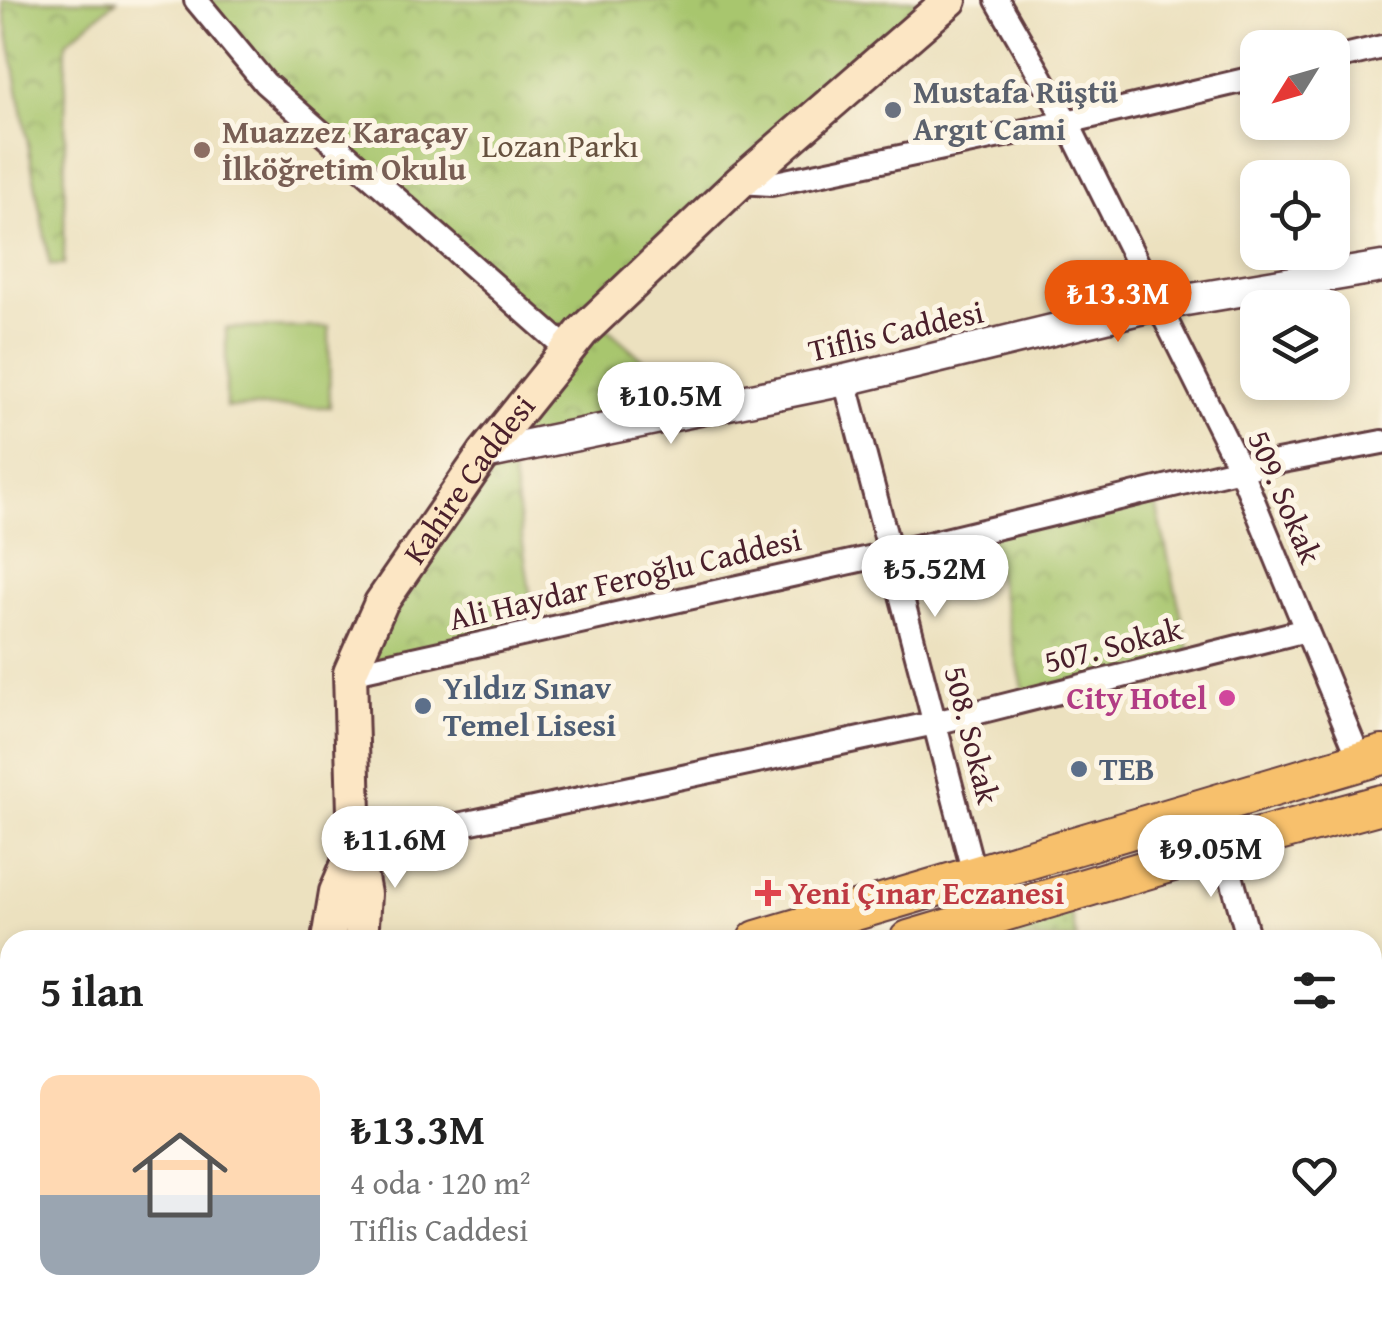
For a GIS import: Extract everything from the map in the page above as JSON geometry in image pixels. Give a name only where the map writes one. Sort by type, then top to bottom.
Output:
[{"type":"main road","name":"Kahire Caddesi","points":[[350,893],[355,847],[350,673],[381,602],[484,454],[567,349],[650,264],[950,0]]},
{"type":"main road","points":[[790,930],[1371,758]]},
{"type":"main road","points":[[943,930],[1382,804]]},
{"type":"main road","points":[[322,930],[350,893]]},
{"type":"main road","points":[[333,930],[350,893]]},
{"type":"main road","points":[[350,893],[359,930]]},
{"type":"main road","points":[[350,893],[381,930]]},
{"type":"street","points":[[196,0],[265,83],[567,349]]},
{"type":"street","name":"509. Sokak","points":[[997,0],[1066,122],[1240,468],[1306,630],[1371,758]]},
{"type":"street","points":[[1350,55],[1382,47]]},
{"type":"street","points":[[740,182],[771,184],[1066,122],[1240,80]]},
{"type":"street","name":"Tiflis Caddesi","points":[[484,454],[845,380],[1156,305],[1382,268]]},
{"type":"street","name":"508. Sokak","points":[[845,380],[974,874]]},
{"type":"street","name":"Ali Haydar Feroğlu Caddesi","points":[[350,673],[891,553],[1240,468],[1382,442]]},
{"type":"street","name":"507. Sokak","points":[[355,847],[935,722],[1306,630]]},
{"type":"street","points":[[1224,847],[1246,930]]},
{"type":"green space","points":[[2,0],[117,0],[66,42],[64,265],[50,265]]},
{"type":"green space","name":"Lozan Parkı","points":[[196,0],[950,0],[596,319],[702,410],[509,450],[536,632],[350,673],[566,349],[415,217]]},
{"type":"green space","points":[[329,327],[330,407],[226,407],[226,328]]},
{"type":"green space","points":[[1153,491],[1191,658],[1026,700],[986,530]]},
{"type":"green space","points":[[1066,893],[1075,930],[942,930]]},
{"type":"place","name":"Mustafa Rüştü Argıt Cami","points":[[893,110]]},
{"type":"place","name":"Muazzez Karaçay İlköğretim Okulu","points":[[202,150]]},
{"type":"place","name":"City Hotel","points":[[1227,698]]},
{"type":"place","name":"Yıldız Sınav Temel Lisesi","points":[[423,706]]},
{"type":"place","name":"TEB","points":[[1079,769]]},
{"type":"place","name":"Yeni Çınar Eczanesi","points":[[768,893]]}]
